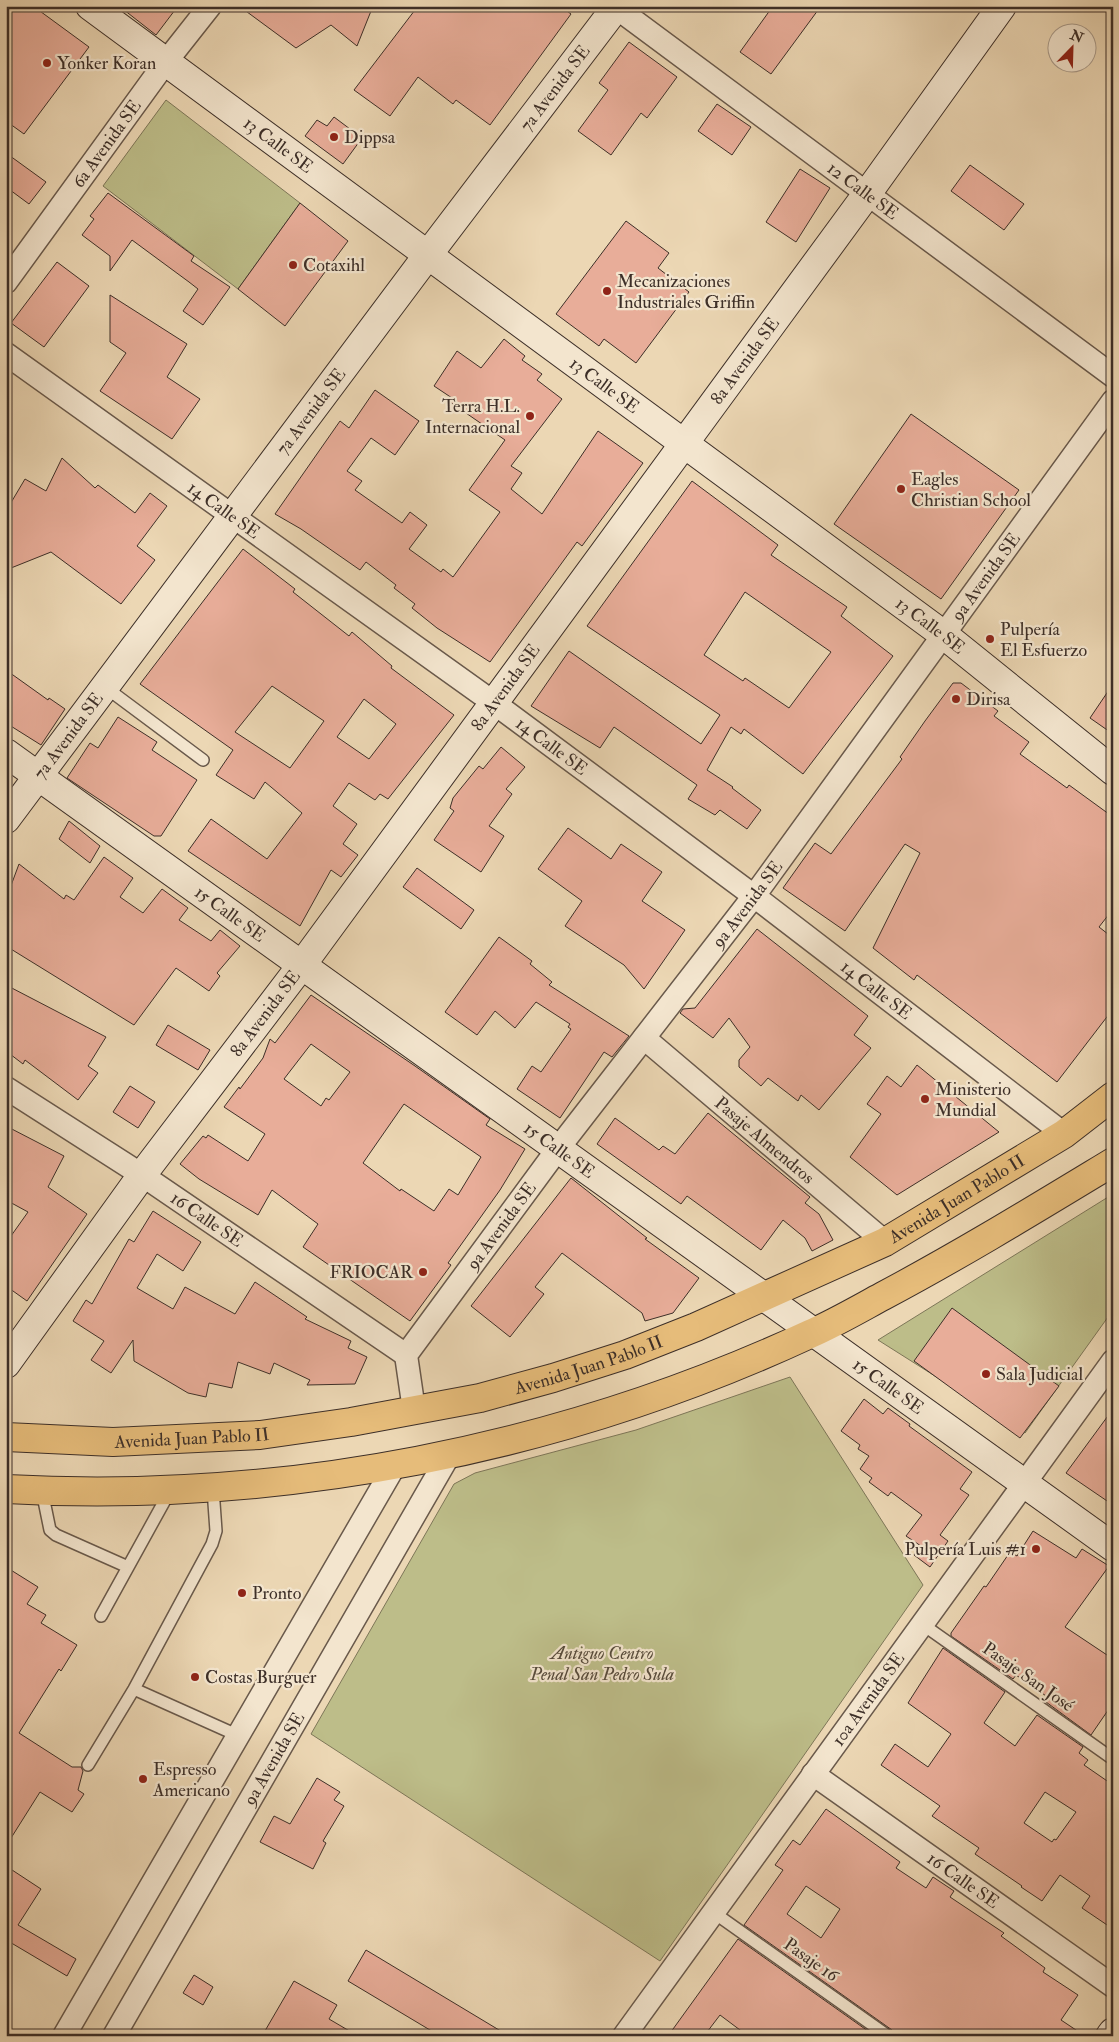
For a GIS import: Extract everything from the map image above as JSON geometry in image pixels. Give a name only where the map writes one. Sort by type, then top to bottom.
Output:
[{"type":"highway","name":"Avenida Juan Pablo II","points":[[6,1437],[113,1442],[260,1435],[480,1398],[580,1369],[696,1328],[885,1242],[1064,1134],[1113,1096]]},
{"type":"highway","points":[[6,1490],[170,1491],[213,1488],[395,1465],[449,1455],[542,1432],[634,1405],[724,1371],[813,1334],[967,1251],[1113,1162]]},
{"type":"street","name":"13 Calle SE","points":[[90,6],[944,636],[1113,771]]},
{"type":"street","name":"6a Avenida SE","points":[[6,282],[165,63],[210,6]]},
{"type":"street","name":"8a Avenida SE","points":[[6,1364],[142,1175],[301,966],[868,194],[1002,6]]},
{"type":"street","name":"12 Calle SE","points":[[616,7],[1113,376]]},
{"type":"street","name":"7a Avenida SE","points":[[6,819],[427,256],[616,7]]},
{"type":"street","name":"14 Calle SE","points":[[6,354],[494,703],[754,896],[1064,1134]]},
{"type":"street","name":"9a Avenida SE","points":[[406,1355],[557,1150],[754,896],[1113,401]]},
{"type":"street","name":"15 Calle SE","points":[[6,753],[1113,1548]]},
{"type":"street","name":"Pasaje Almendros","points":[[644,1038],[885,1242]]},
{"type":"street","name":"16 Calle SE","points":[[6,1088],[142,1175],[406,1355]]},
{"type":"street","points":[[406,1355],[414,1410]]},
{"type":"street","name":"10a Avenida SE","points":[[624,2036],[1023,1484],[1112,1364]]},
{"type":"street","name":"9a Avenida SE","points":[[114,2036],[449,1455]]},
{"type":"street","points":[[64,2036],[395,1465]]},
{"type":"street","name":"16 Calle SE","points":[[813,1774],[1113,1986]]},
{"type":"street","points":[[1110,2036],[1113,2032]]},
{"type":"lane","points":[[105,687],[203,760]]},
{"type":"lane","points":[[88,1765],[134,1689],[212,1544],[216,1531],[213,1488]]},
{"type":"lane","points":[[42,1491],[50,1530],[56,1536],[128,1567]]},
{"type":"lane","points":[[101,1616],[170,1491]]},
{"type":"lane","name":"Pasaje San José","points":[[922,1624],[1113,1759]]},
{"type":"lane","points":[[134,1689],[239,1736]]},
{"type":"lane","name":"Pasaje 16","points":[[713,1912],[888,2036]]},
{"type":"green space","points":[[166,100],[300,203],[238,289],[103,186]]},
{"type":"green space","points":[[1113,1194],[1113,1310],[1025,1433],[878,1340]]},
{"type":"green space","name":"Antiguo Centro Penal San Pedro Sula","points":[[790,1377],[923,1585],[660,1961],[311,1734],[454,1484],[475,1473],[636,1430]]},
{"type":"building","name":"Yonker Koran","points":[[6,6],[33,6],[89,47],[24,134],[6,121]]},
{"type":"building","points":[[119,6],[178,6],[156,35]]},
{"type":"building","points":[[239,6],[373,6],[357,46],[331,25],[296,48]]},
{"type":"building","points":[[418,6],[560,6],[571,14],[490,125],[456,100],[453,104],[418,77],[390,116],[354,90]]},
{"type":"building","points":[[773,6],[821,6],[771,74],[740,52]]},
{"type":"building","points":[[629,42],[677,77],[647,118],[641,113],[611,155],[578,131],[608,90],[599,83]]},
{"type":"building","points":[[717,104],[751,127],[732,155],[698,131]]},
{"type":"building","name":"Dippsa","points":[[334,117],[362,138],[343,164],[305,136],[317,120],[327,126]]},
{"type":"building","points":[[6,153],[46,182],[29,204],[6,187]]},
{"type":"building","points":[[970,165],[1024,204],[1004,230],[951,191]]},
{"type":"building","points":[[800,169],[830,188],[796,242],[766,222]]},
{"type":"building","points":[[108,193],[194,256],[191,261],[230,287],[203,325],[183,311],[198,289],[189,282],[132,240],[110,271],[110,256],[82,235],[94,219],[90,216]]},
{"type":"building","name":"Cotaxihl","points":[[300,203],[348,241],[285,326],[238,289]]},
{"type":"building","name":"Mecanizaciones Industriales Griffin","points":[[626,221],[669,253],[658,268],[689,292],[636,363],[604,339],[599,346],[556,314]]},
{"type":"building","points":[[57,262],[89,286],[44,347],[11,323]]},
{"type":"building","points":[[110,295],[187,344],[167,377],[200,399],[172,439],[100,391],[126,353],[110,342]]},
{"type":"building","points":[[504,339],[525,356],[522,360],[542,374],[537,380],[562,399],[511,466],[522,473],[511,489],[542,514],[598,431],[643,463],[582,546],[577,542],[490,662],[437,628],[412,608],[415,604],[394,588],[396,585],[366,562],[360,570],[301,529],[275,514],[340,421],[349,428],[375,390],[419,421],[395,455],[371,438],[347,471],[362,481],[355,490],[402,523],[410,512],[427,525],[409,549],[441,572],[443,569],[453,577],[500,512],[469,490],[505,440],[450,402],[452,398],[434,386],[457,351],[481,368]]},
{"type":"building","points":[[911,414],[1019,490],[941,599],[834,524]]},
{"type":"building","points":[[62,458],[95,488],[98,485],[135,513],[150,493],[167,506],[137,546],[155,560],[121,604],[51,552],[6,570],[6,511],[25,479],[46,491]]},
{"type":"building","points":[[692,481],[778,545],[771,555],[847,607],[841,616],[893,656],[803,774],[744,729],[741,734],[731,727],[707,770],[733,787],[761,810],[747,829],[720,810],[715,815],[688,799],[697,785],[614,727],[600,748],[531,706],[569,651],[701,744],[720,715],[587,626]],"holes":[[[745,592],[831,652],[789,708],[745,678],[743,681],[704,655]]]},
{"type":"building","points":[[243,549],[295,589],[293,592],[349,636],[352,632],[392,666],[391,668],[454,715],[388,799],[380,794],[375,800],[349,783],[333,806],[357,824],[343,844],[358,855],[341,877],[331,870],[300,926],[188,851],[211,819],[267,859],[302,813],[265,782],[254,799],[216,775],[233,750],[140,684]],"holes":[[[272,686],[324,721],[290,768],[235,732]],[[364,699],[396,724],[369,759],[337,737]]]},
{"type":"building","points":[[6,670],[48,700],[49,698],[65,709],[41,745],[6,723]]},
{"type":"building","points":[[953,683],[961,683],[998,711],[994,716],[1029,742],[1020,754],[1067,788],[1069,785],[1113,817],[1113,909],[1099,927],[1113,938],[1113,1009],[1057,1082],[917,975],[914,980],[873,948],[920,853],[905,844],[845,931],[783,888],[815,843],[831,854],[902,759],[900,757]]},
{"type":"building","points":[[1113,684],[1113,734],[1090,718]]},
{"type":"building","points":[[118,717],[157,742],[152,750],[197,780],[161,836],[154,836],[67,778],[90,743],[98,748]]},
{"type":"building","points":[[501,747],[525,767],[506,789],[512,794],[489,826],[504,836],[481,872],[434,840],[454,811],[450,808],[453,798],[479,766],[483,769]]},
{"type":"building","points":[[69,821],[100,846],[90,863],[59,839]]},
{"type":"building","points":[[568,828],[611,859],[621,844],[662,872],[642,901],[685,930],[644,989],[624,965],[565,926],[582,901],[538,869]]},
{"type":"building","points":[[104,857],[133,878],[120,897],[143,913],[162,889],[188,908],[179,920],[211,941],[220,930],[240,946],[217,973],[220,976],[209,991],[176,968],[134,1025],[6,946],[6,899],[19,864],[64,899],[66,895],[74,900]]},
{"type":"building","points":[[417,868],[474,910],[461,929],[403,887]]},
{"type":"building","points":[[757,929],[868,1016],[854,1035],[871,1048],[819,1110],[801,1095],[798,1101],[768,1078],[761,1086],[739,1067],[739,1060],[750,1047],[729,1018],[713,1038],[680,1013],[683,1009],[695,1008]]},
{"type":"building","points":[[499,937],[532,961],[530,964],[552,982],[549,985],[629,1036],[612,1057],[604,1052],[560,1118],[517,1089],[532,1066],[541,1072],[571,1029],[568,1027],[570,1024],[536,1002],[515,1028],[495,1011],[477,1035],[445,1012]]},
{"type":"building","points":[[6,985],[106,1037],[88,1066],[98,1073],[78,1100],[25,1060],[23,1064],[6,1051]]},
{"type":"building","points":[[311,995],[490,1119],[486,1125],[525,1149],[500,1190],[448,1263],[451,1265],[410,1321],[303,1247],[318,1224],[272,1190],[258,1215],[199,1179],[180,1164],[203,1136],[206,1138],[208,1135],[248,1161],[265,1134],[224,1107],[263,1058],[270,1039],[275,1043]],"holes":[[[311,1044],[350,1072],[329,1100],[326,1098],[321,1106],[284,1079]],[[404,1104],[481,1157],[458,1195],[449,1189],[434,1211],[401,1189],[400,1191],[363,1163]]]},
{"type":"building","points":[[168,1025],[210,1050],[198,1070],[156,1045]]},
{"type":"building","name":"Ministerio Mundial","points":[[917,1065],[999,1132],[897,1195],[850,1157],[881,1114],[867,1104],[887,1076],[901,1087]]},
{"type":"building","points":[[130,1086],[155,1102],[138,1128],[113,1112]]},
{"type":"building","points":[[708,1113],[810,1197],[805,1203],[819,1214],[833,1240],[812,1251],[805,1238],[783,1220],[761,1250],[687,1196],[681,1204],[597,1144],[615,1118],[659,1150],[663,1146],[675,1154]]},
{"type":"building","points":[[6,1126],[64,1156],[48,1187],[87,1214],[27,1301],[6,1286],[6,1243],[28,1212],[6,1200]]},
{"type":"building","points":[[571,1178],[647,1238],[645,1239],[699,1278],[673,1313],[645,1321],[642,1313],[562,1253],[535,1287],[544,1294],[510,1337],[471,1306]]},
{"type":"building","points":[[153,1211],[201,1242],[183,1271],[157,1254],[137,1288],[173,1309],[185,1287],[235,1314],[255,1282],[307,1317],[305,1319],[351,1341],[348,1348],[367,1357],[355,1384],[307,1385],[310,1380],[274,1363],[270,1374],[238,1362],[232,1388],[209,1383],[206,1397],[188,1393],[134,1361],[133,1340],[111,1373],[91,1360],[104,1341],[73,1321],[86,1300],[92,1304],[129,1239],[134,1242]]},
{"type":"building","name":"Sala Judicial","points":[[952,1308],[1059,1386],[1020,1438],[914,1361]]},
{"type":"building","points":[[864,1399],[883,1414],[888,1408],[910,1424],[909,1426],[972,1472],[960,1489],[969,1495],[940,1535],[948,1541],[930,1567],[914,1555],[921,1546],[906,1536],[922,1515],[891,1492],[888,1496],[869,1482],[872,1478],[860,1469],[869,1456],[858,1449],[860,1445],[841,1431]]},
{"type":"building","points":[[1113,1409],[1113,1505],[1066,1473]]},
{"type":"building","points":[[1033,1531],[1076,1558],[1082,1549],[1109,1566],[1065,1627],[1113,1659],[1113,1703],[1091,1735],[1046,1702],[1049,1698],[1016,1675],[1013,1679],[951,1636],[951,1633],[984,1586],[986,1587],[1010,1552],[1017,1556]]},
{"type":"building","points":[[6,1567],[38,1587],[27,1604],[46,1615],[41,1623],[77,1645],[61,1671],[59,1669],[19,1733],[72,1767],[81,1767],[83,1771],[78,1790],[84,1794],[72,1812],[40,1792],[6,1846]]},
{"type":"building","points":[[943,1648],[1005,1692],[984,1723],[1015,1746],[1037,1715],[1083,1747],[1079,1753],[1088,1760],[1084,1765],[1113,1785],[1113,1929],[1082,1908],[1090,1896],[1060,1875],[1042,1901],[1021,1887],[975,1854],[979,1848],[932,1816],[940,1806],[881,1765],[895,1744],[928,1767],[951,1734],[908,1703]],"holes":[[[1045,1792],[1076,1812],[1056,1840],[1054,1839],[1052,1842],[1024,1823]]]},
{"type":"building","points":[[317,1778],[340,1792],[334,1800],[344,1806],[323,1841],[326,1843],[313,1869],[260,1842],[274,1816],[290,1824]]},
{"type":"building","points":[[826,1809],[900,1862],[896,1868],[926,1888],[933,1877],[954,1891],[950,1897],[1004,1933],[1001,1936],[1045,1968],[1043,1972],[1078,1995],[1061,2020],[1085,2036],[895,2036],[892,2030],[744,1925],[783,1870],[775,1865],[793,1840],[800,1845]],"holes":[[[806,1886],[840,1909],[821,1938],[787,1914]]]},
{"type":"building","points":[[6,1866],[41,1889],[18,1925],[76,1959],[67,1976],[8,1941],[6,1944]]},
{"type":"building","points":[[738,1939],[875,2036],[748,2036],[720,2015],[704,2036],[668,2036]]},
{"type":"building","points":[[366,1950],[509,2036],[440,2036],[348,1981]]},
{"type":"building","points":[[194,1975],[213,1987],[203,2005],[183,1993]]},
{"type":"building","points":[[294,1981],[337,2005],[329,2019],[358,2036],[262,2036]]},
{"type":"place","name":"Yonker Koran","points":[[47,63]]},
{"type":"place","name":"Dippsa","points":[[334,137]]},
{"type":"place","name":"Cotaxihl","points":[[293,265]]},
{"type":"place","name":"Mecanizaciones Industriales Griffin","points":[[607,291]]},
{"type":"place","name":"Terra H.L. Internacional","points":[[530,416]]},
{"type":"place","name":"Eagles Christian School","points":[[901,489]]},
{"type":"place","name":"Pulpería El Esfuerzo","points":[[990,639]]},
{"type":"place","name":"Dirisa","points":[[956,699]]},
{"type":"place","name":"Ministerio Mundial","points":[[925,1099]]},
{"type":"place","name":"FRIOCAR","points":[[423,1272]]},
{"type":"place","name":"Sala Judicial","points":[[986,1374]]},
{"type":"place","name":"Pulpería Luis #1","points":[[1036,1549]]},
{"type":"place","name":"Pronto","points":[[242,1593]]},
{"type":"place","name":"Costas Burguer","points":[[195,1677]]},
{"type":"place","name":"Espresso Americano","points":[[143,1779]]}]
